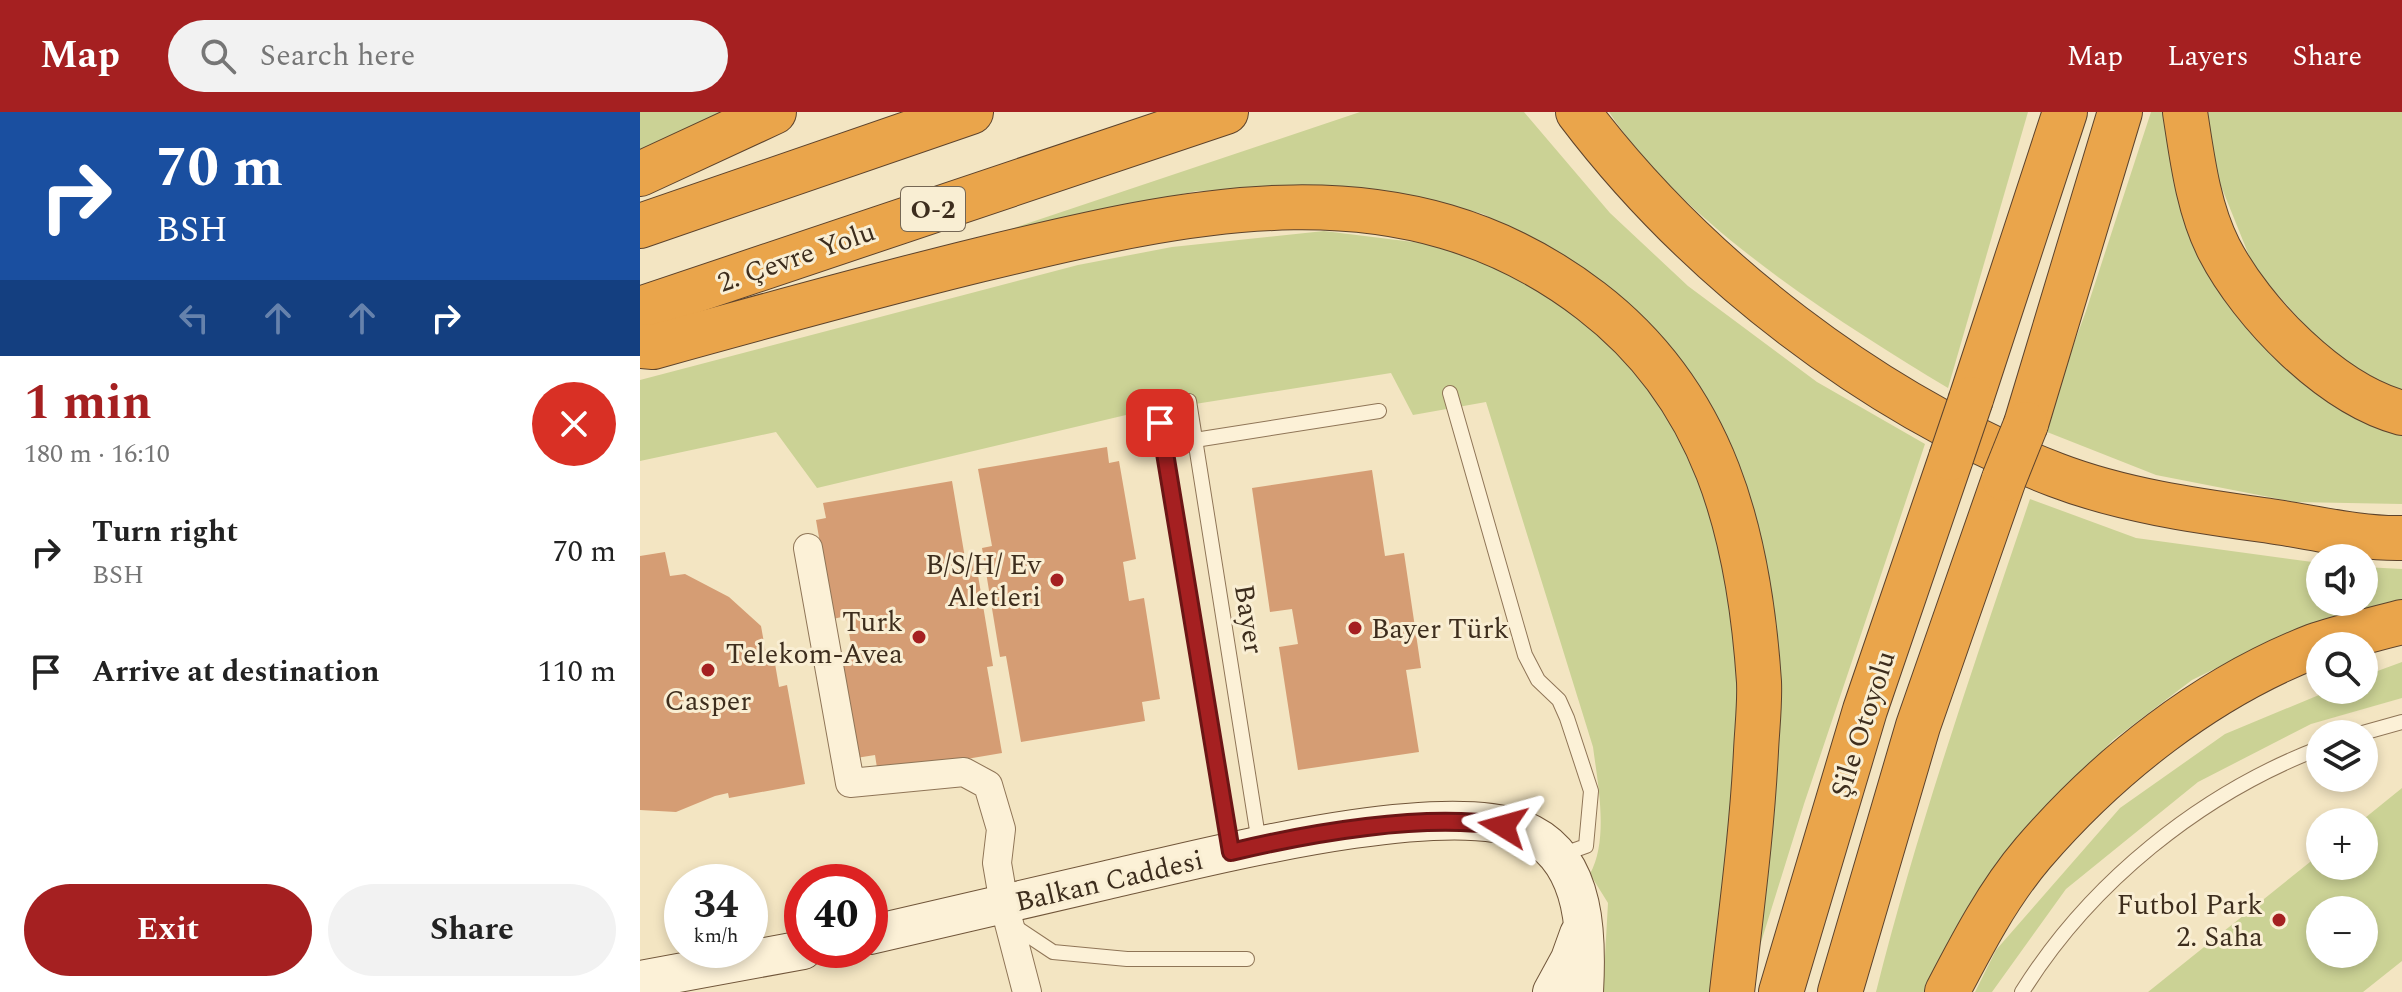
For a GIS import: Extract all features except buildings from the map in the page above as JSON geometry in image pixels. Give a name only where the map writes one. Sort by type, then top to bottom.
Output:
[{"type":"highway","points":[[640,174],[774,112]]},
{"type":"highway","points":[[640,226],[971,112]]},
{"type":"highway","name":"2. Çevre Yolu","points":[[640,309],[1226,112]]},
{"type":"highway","points":[[1578,112],[1603,145],[1686,232],[1770,306],[1865,377],[1933,420],[2058,476],[2185,509],[2402,538]]},
{"type":"highway","name":"Şile Otoyolu","points":[[1781,992],[1865,710],[2065,112]]},
{"type":"highway","name":"Şile Otoyolu","points":[[1840,992],[1918,726],[2026,424],[2120,112]]},
{"type":"highway","points":[[2185,112],[2194,173],[2218,248],[2255,305],[2312,366],[2402,413]]},
{"type":"highway","points":[[640,346],[653,347],[879,285],[1114,228],[1256,209],[1314,207],[1397,214],[1461,229],[1529,257],[1630,331],[1667,376],[1698,422],[1722,480],[1743,550],[1759,686],[1753,809],[1732,992]]},
{"type":"highway","points":[[1947,992],[1981,928],[2033,854],[2122,764],[2211,697],[2315,646],[2402,622]]},
{"type":"street","points":[[808,548],[850,783],[964,772],[988,785],[1001,829],[997,863],[1006,913],[1027,992]]},
{"type":"street","name":"Balkan Caddesi","points":[[888,932],[1006,913],[1245,849],[1437,821],[1469,820],[1531,834],[1558,856],[1574,882],[1583,919],[1584,992]]},
{"type":"street","points":[[1552,992],[1570,959],[1583,919]]},
{"type":"street","points":[[640,980],[784,953]]},
{"type":"lane","points":[[1450,393],[1525,655],[1538,680],[1564,709],[1591,791],[1586,846],[1558,856]]},
{"type":"lane","name":"Bayer","points":[[1189,401],[1245,849]]},
{"type":"lane","points":[[1195,440],[1379,411]]},
{"type":"lane","points":[[1160,423],[1245,849]]},
{"type":"lane","points":[[2378,729],[2402,722]]},
{"type":"lane","points":[[2022,992],[2089,905],[2155,845],[2229,793],[2306,755]]},
{"type":"lane","points":[[1006,913],[1053,952],[1127,959],[1247,959]]},
{"type":"green space","points":[[640,112],[739,112],[640,154]]},
{"type":"green space","points":[[1360,112],[1524,112],[1610,213],[1688,286],[1817,382],[1925,444],[1804,804],[1758,952],[1774,665],[1653,328],[1581,266],[1483,214],[1415,196],[1334,188],[1197,191],[1008,230]]},
{"type":"green space","points":[[1609,112],[2028,112],[1948,388],[1810,300],[1719,230],[1677,193],[1640,153]]},
{"type":"green space","points":[[2151,112],[2167,112],[2177,193],[2190,239],[2221,290],[2402,431],[2402,504],[2294,502],[2156,475],[2042,430],[2086,311]]},
{"type":"green space","points":[[2208,112],[2402,112],[2402,394],[2327,350],[2254,268],[2215,171]]},
{"type":"green space","points":[[1324,231],[1462,248],[1581,310],[1685,425],[1730,554],[1746,680],[1718,992],[1603,992],[1608,903],[1590,874],[1596,860],[1601,828],[1593,747],[1486,402],[1413,415],[1391,373],[1126,415],[817,488],[776,432],[640,461],[640,380],[1078,265],[1172,247]]},
{"type":"green space","points":[[2030,499],[2136,538],[2306,561],[2306,616],[2348,616],[2283,635],[2192,680],[2113,740],[2024,832],[1961,922],[1925,992],[1876,992],[1968,683]]},
{"type":"green space","points":[[2378,568],[2402,569],[2402,600],[2378,607]]},
{"type":"green space","points":[[2402,662],[2402,698],[2325,720],[2306,720],[2306,727],[2198,782],[2066,889],[1992,992],[1975,992],[1996,950],[2120,808],[2225,734],[2306,700],[2306,704],[2378,704],[2378,671]]},
{"type":"green space","name":"Futbol Park 2. Saha","points":[[2402,788],[2402,961],[2363,992],[2148,992],[2306,865],[2306,880],[2378,880],[2377,808]]},
{"type":"place","name":"B/S/H/ Ev Aletleri","points":[[1057,580]]},
{"type":"place","name":"Bayer Türk","points":[[1355,628]]},
{"type":"place","name":"Turk Telekom-Avea","points":[[919,637]]},
{"type":"place","name":"Casper","points":[[708,670]]},
{"type":"place","name":"Futbol Park 2. Saha","points":[[2279,920]]},
{"type":"route","points":[[1160,423],[1231,852],[1259,845],[1437,821],[1469,820],[1503,826]]}]
